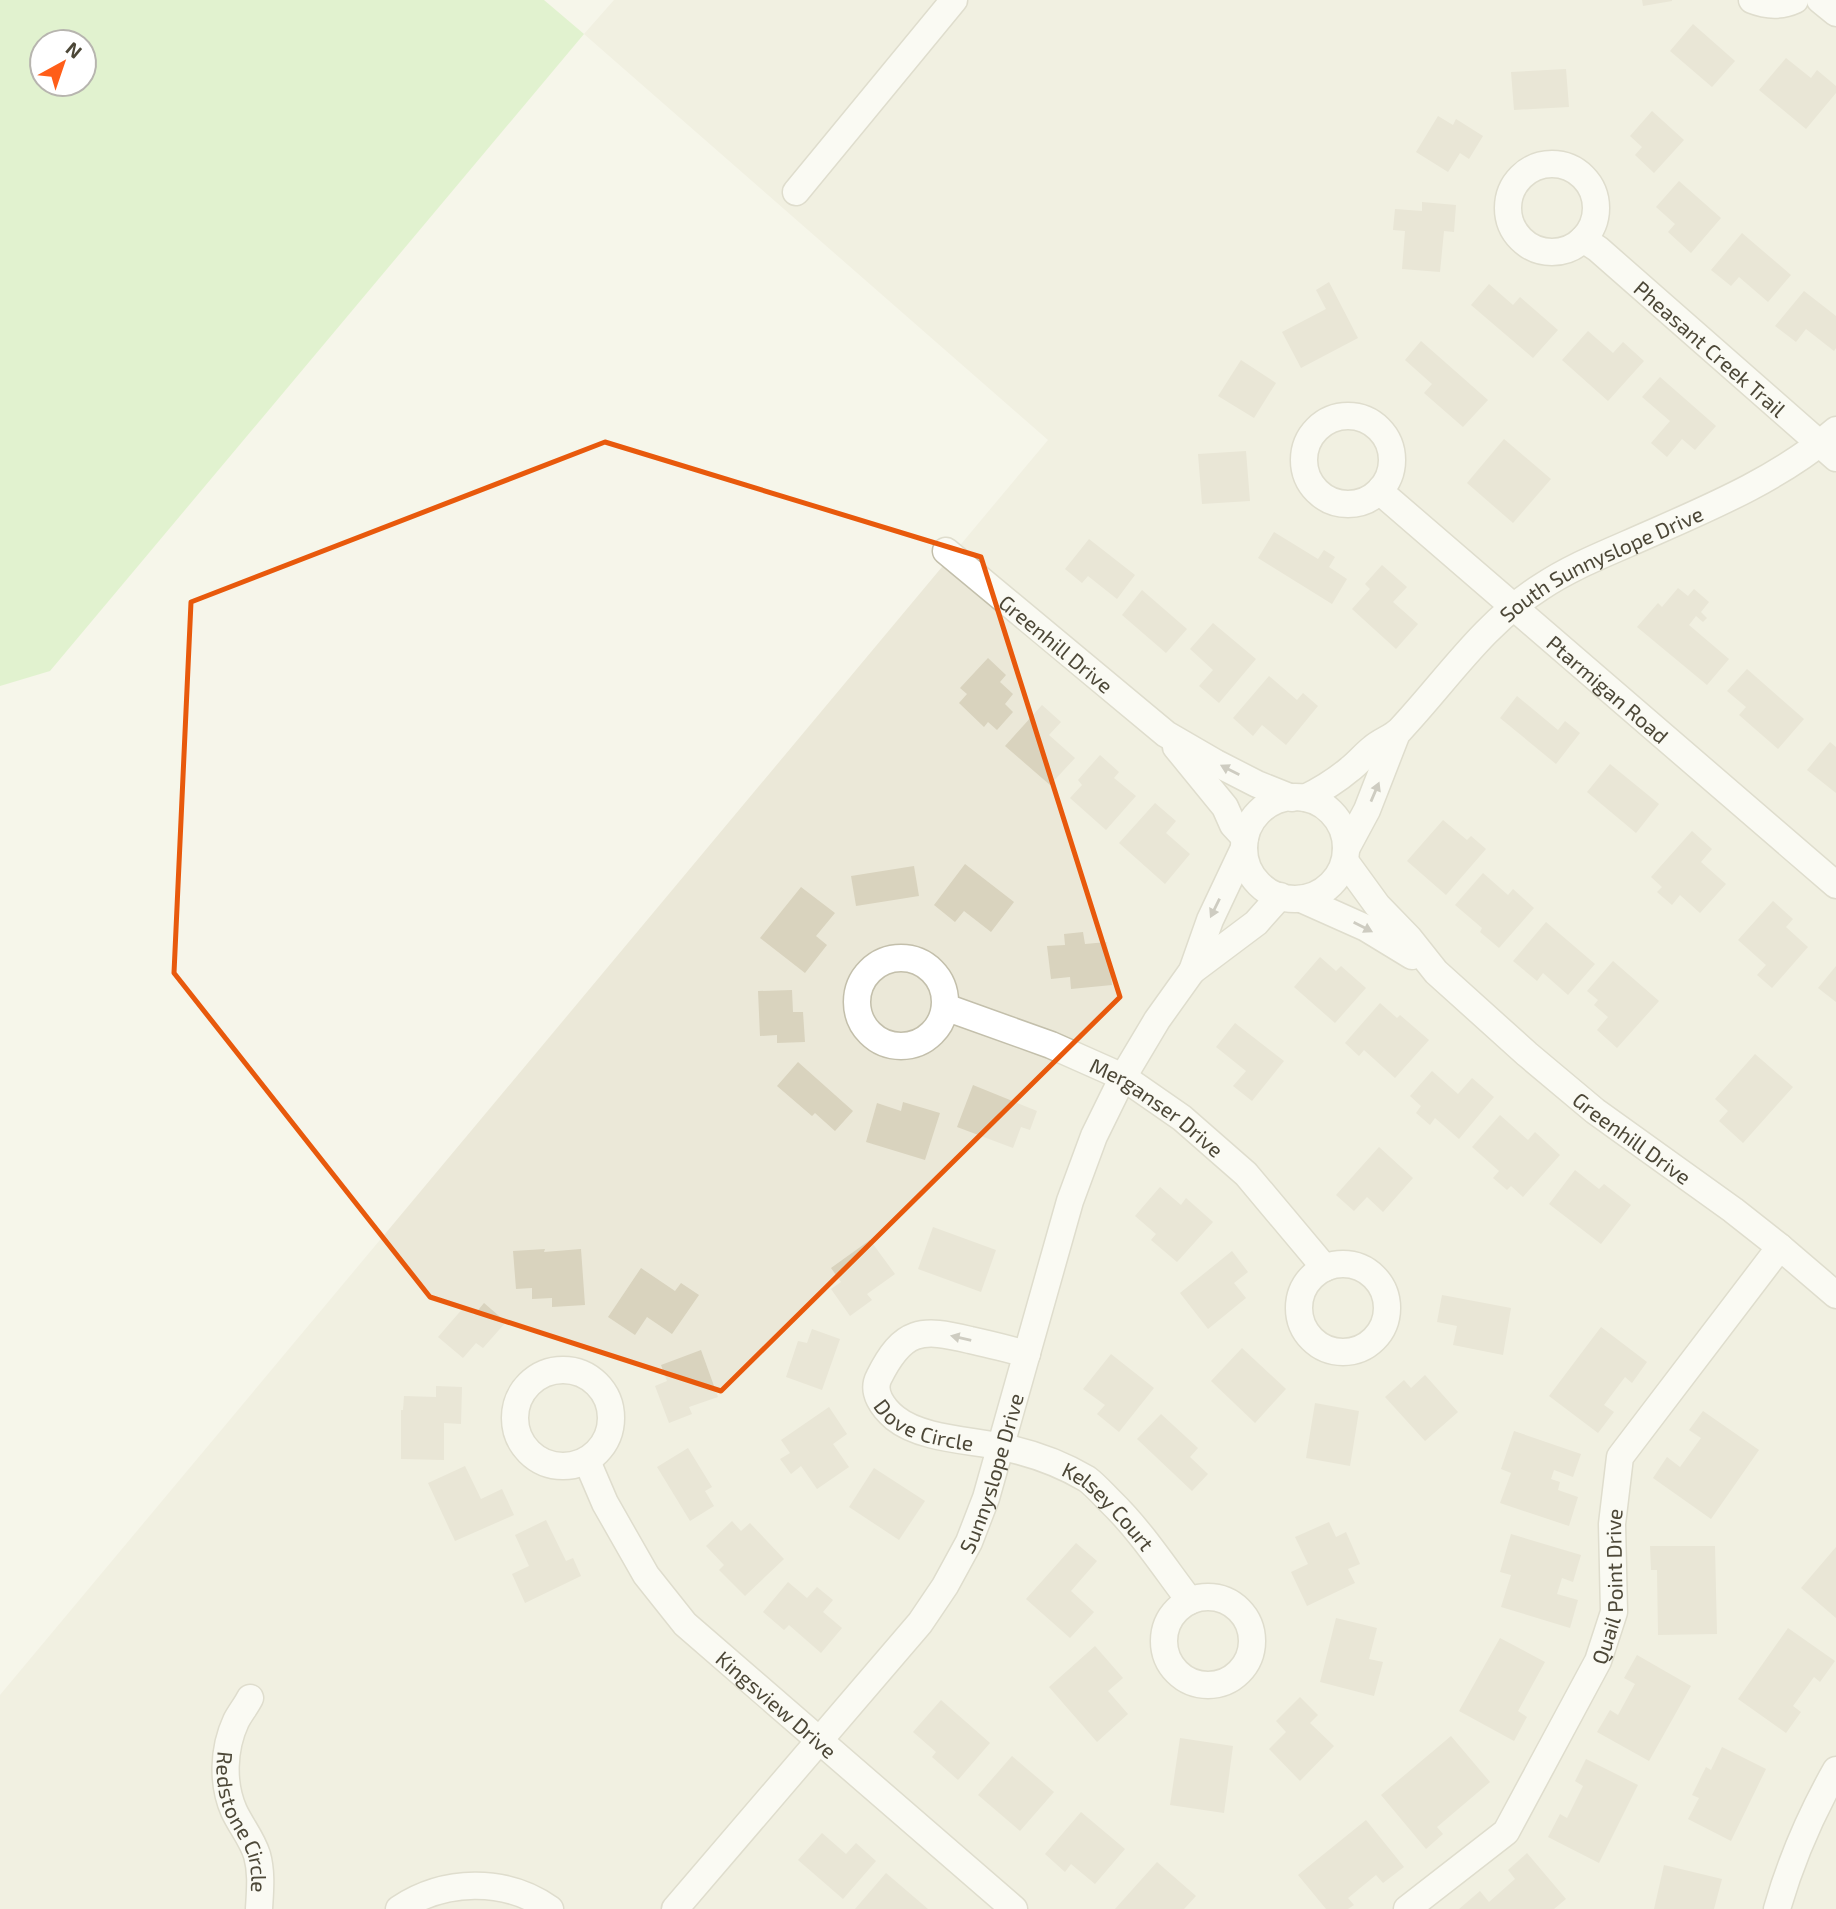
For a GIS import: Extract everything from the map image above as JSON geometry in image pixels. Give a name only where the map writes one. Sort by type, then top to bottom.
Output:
[{"type":"street","points":[[796,192],[954,0]]},
{"type":"street","points":[[1752,0],[1779,6],[1795,0]]},
{"type":"street","points":[[1820,0],[1836,13]]},
{"type":"street","name":"Pheasant Creek Trail","points":[[1583,239],[1831,444]]},
{"type":"street","name":"South Sunnyslope Drive","points":[[1299,798],[1340,777],[1373,747],[1397,733],[1479,638],[1513,607],[1541,587],[1572,568],[1716,505],[1831,444]]},
{"type":"street","name":"Ptarmigan Road","points":[[1381,489],[1384,495],[1836,885]]},
{"type":"street","name":"Greenhill Drive","points":[[946,551],[1166,734],[1237,774],[1299,798]]},
{"type":"street","name":"South Sunnyslope Drive","points":[[1345,855],[1367,810],[1397,733]]},
{"type":"street","name":"Greenhill Drive","points":[[1166,734],[1225,807],[1245,843]]},
{"type":"street","points":[[1299,798],[1319,803],[1331,812],[1345,837],[1345,855],[1338,876],[1328,888],[1314,896],[1291,898],[1262,887],[1252,876],[1246,863],[1245,843],[1257,814],[1279,800],[1299,798]]},
{"type":"street","name":"Sunnyslope Drive","points":[[676,1909],[920,1623],[945,1586],[968,1542],[986,1498],[1070,1201],[1094,1136],[1123,1077],[1157,1020],[1192,971],[1210,920],[1245,843]]},
{"type":"street","name":"Greenhill Drive","points":[[1345,855],[1377,905],[1409,938],[1436,972],[1527,1054],[1595,1111],[1732,1210],[1836,1296]]},
{"type":"street","name":"Greenhill Drive","points":[[1291,898],[1366,928],[1436,972]]},
{"type":"street","name":"Sunnyslope Drive","points":[[1192,971],[1291,898]]},
{"type":"street","name":"Merganser Drive","points":[[945,1007],[1051,1045],[1123,1077],[1182,1118],[1237,1166],[1325,1268]]},
{"type":"street","name":"Quail Point Drive","points":[[1407,1909],[1506,1832],[1598,1661],[1614,1612],[1612,1524],[1620,1457],[1780,1248]]},
{"type":"street","name":"Dove Circle","points":[[1001,1447],[924,1432],[896,1419],[879,1401],[876,1382],[888,1360],[903,1343],[920,1333],[941,1333],[1027,1354]]},
{"type":"street","name":"Kelsey Court","points":[[1001,1447],[1047,1458],[1089,1480],[1130,1521],[1190,1601]]},
{"type":"street","name":"Kingsview Drive","points":[[587,1461],[605,1503],[646,1575],[685,1624],[1013,1909]]},
{"type":"street","name":"Redstone Circle","points":[[250,1698],[235,1723],[225,1765],[227,1790],[235,1813],[257,1853],[261,1878],[259,1909]]},
{"type":"street","points":[[1777,1909],[1795,1855],[1836,1770]]},
{"type":"street","points":[[399,1909],[432,1892],[460,1886],[489,1886],[518,1892],[550,1909]]},
{"type":"highlighted area","points":[[605,442],[981,557],[1120,997],[721,1391],[430,1297],[174,973],[191,602]]},
{"type":"shaded area","points":[[614,0],[1836,0],[1836,1909],[0,1909],[0,1695],[1048,440],[584,34]]},
{"type":"green space","points":[[0,0],[544,0],[584,34],[50,671],[0,686]]},
{"type":"building","points":[[1642,0],[1672,0],[1672,1],[1643,6]]},
{"type":"building","points":[[1693,24],[1735,61],[1712,87],[1670,51]]},
{"type":"building","points":[[1786,58],[1811,78],[1817,70],[1836,86],[1836,93],[1806,129],[1759,90]]},
{"type":"building","points":[[1566,69],[1569,107],[1514,110],[1511,72]]},
{"type":"building","points":[[1652,111],[1684,140],[1654,173],[1635,155],[1642,147],[1630,136]]},
{"type":"building","points":[[1438,116],[1453,125],[1456,119],[1483,136],[1469,159],[1460,153],[1448,172],[1416,152]]},
{"type":"building","points":[[1679,181],[1721,218],[1691,253],[1668,232],[1675,224],[1656,207]]},
{"type":"building","points":[[1422,202],[1456,205],[1454,232],[1444,231],[1440,272],[1402,269],[1405,231],[1393,230],[1395,209],[1422,211]]},
{"type":"building","points":[[1742,233],[1791,275],[1768,302],[1739,277],[1731,286],[1711,270]]},
{"type":"building","points":[[1329,282],[1358,338],[1301,368],[1282,332],[1326,309],[1316,290]]},
{"type":"building","points":[[1489,284],[1513,305],[1520,297],[1558,330],[1533,358],[1471,305]]},
{"type":"building","points":[[1804,291],[1836,316],[1834,351],[1806,329],[1796,342],[1775,326]]},
{"type":"building","points":[[1588,331],[1613,353],[1623,342],[1644,361],[1608,401],[1562,360]]},
{"type":"building","points":[[1421,341],[1488,400],[1463,427],[1424,393],[1432,384],[1405,360]]},
{"type":"building","points":[[1241,360],[1276,383],[1254,418],[1218,396]]},
{"type":"building","points":[[1660,377],[1716,426],[1695,450],[1682,439],[1667,457],[1651,443],[1670,421],[1642,397]]},
{"type":"building","points":[[1504,439],[1551,479],[1513,523],[1467,483]]},
{"type":"building","points":[[1246,451],[1250,501],[1202,504],[1198,454]]},
{"type":"building","points":[[1274,532],[1318,559],[1324,550],[1335,557],[1329,567],[1347,579],[1332,604],[1258,558]]},
{"type":"building","points":[[1089,539],[1135,575],[1117,599],[1088,576],[1082,583],[1065,569]]},
{"type":"building","points":[[1382,565],[1407,587],[1393,602],[1418,624],[1396,649],[1352,609],[1370,589],[1365,584]]},
{"type":"building","points":[[1678,588],[1688,596],[1694,589],[1709,602],[1701,612],[1707,618],[1703,622],[1696,616],[1689,625],[1729,659],[1707,685],[1637,627],[1658,603],[1662,607]]},
{"type":"building","points":[[1142,590],[1187,629],[1166,653],[1122,615]]},
{"type":"building","points":[[1213,623],[1256,659],[1219,703],[1199,686],[1213,670],[1190,649]]},
{"type":"building","points":[[988,658],[1006,675],[1000,682],[1013,694],[1005,704],[1013,712],[997,730],[988,722],[984,727],[959,703],[967,694],[960,688]]},
{"type":"building","points":[[1747,669],[1804,719],[1778,749],[1739,715],[1746,707],[1727,691]]},
{"type":"building","points":[[1269,676],[1297,700],[1303,693],[1318,706],[1286,745],[1262,725],[1253,736],[1233,718]]},
{"type":"building","points":[[1517,696],[1558,730],[1565,721],[1580,733],[1556,764],[1500,718]]},
{"type":"building","points":[[1042,705],[1061,722],[1049,735],[1075,758],[1050,785],[1005,746]]},
{"type":"building","points":[[1830,742],[1836,747],[1836,793],[1807,770]]},
{"type":"building","points":[[1100,755],[1119,772],[1114,778],[1136,796],[1106,830],[1070,798],[1082,785],[1078,780]]},
{"type":"building","points":[[1610,764],[1659,804],[1636,833],[1587,792]]},
{"type":"building","points":[[1155,803],[1176,821],[1166,833],[1190,854],[1165,884],[1119,843]]},
{"type":"building","points":[[1443,820],[1467,840],[1471,836],[1486,849],[1446,895],[1407,861]]},
{"type":"building","points":[[1692,831],[1712,849],[1701,862],[1726,884],[1700,913],[1680,895],[1672,905],[1657,892],[1662,887],[1651,877]]},
{"type":"building","points":[[965,864],[1014,902],[991,932],[964,911],[955,922],[934,905]]},
{"type":"building","points":[[914,866],[919,896],[856,906],[851,876]]},
{"type":"building","points":[[1483,873],[1508,895],[1513,889],[1534,908],[1499,948],[1480,932],[1482,928],[1455,905]]},
{"type":"building","points":[[801,887],[835,913],[816,936],[827,945],[805,973],[760,938]]},
{"type":"building","points":[[1773,901],[1793,919],[1786,927],[1808,947],[1772,988],[1757,975],[1766,965],[1738,940]]},
{"type":"building","points":[[1546,922],[1595,964],[1568,995],[1543,973],[1537,981],[1513,961]]},
{"type":"building","points":[[1083,932],[1085,944],[1107,942],[1112,985],[1071,989],[1070,977],[1051,979],[1047,946],[1065,945],[1064,934]]},
{"type":"building","points":[[1320,957],[1336,971],[1341,966],[1366,988],[1335,1023],[1294,987]]},
{"type":"building","points":[[1613,961],[1659,1001],[1617,1048],[1597,1030],[1608,1017],[1594,1005],[1598,1000],[1587,991]]},
{"type":"building","points":[[1836,966],[1836,1002],[1818,988]]},
{"type":"building","points":[[792,990],[793,1012],[803,1012],[805,1042],[777,1043],[777,1035],[760,1036],[758,991]]},
{"type":"building","points":[[1380,1003],[1397,1018],[1400,1015],[1429,1040],[1395,1078],[1364,1050],[1359,1056],[1345,1043]]},
{"type":"building","points":[[1235,1023],[1284,1061],[1252,1101],[1233,1086],[1246,1071],[1216,1047]]},
{"type":"building","points":[[1755,1054],[1793,1087],[1743,1143],[1719,1121],[1728,1111],[1715,1099]]},
{"type":"building","points":[[798,1062],[853,1111],[835,1131],[815,1113],[812,1116],[777,1086]]},
{"type":"building","points":[[1432,1071],[1458,1094],[1472,1078],[1494,1097],[1459,1139],[1435,1118],[1430,1125],[1416,1113],[1421,1106],[1410,1096]]},
{"type":"building","points":[[973,1085],[1037,1111],[1030,1130],[1021,1127],[1013,1148],[957,1127]]},
{"type":"building","points":[[903,1102],[940,1113],[925,1160],[866,1142],[877,1103],[901,1111]]},
{"type":"building","points":[[1500,1115],[1528,1140],[1535,1132],[1560,1155],[1523,1197],[1511,1186],[1507,1190],[1493,1178],[1499,1171],[1472,1147]]},
{"type":"building","points":[[1379,1147],[1413,1178],[1383,1212],[1367,1197],[1354,1211],[1336,1195]]},
{"type":"building","points":[[1575,1170],[1599,1189],[1604,1184],[1631,1205],[1601,1244],[1549,1204]]},
{"type":"building","points":[[1160,1187],[1181,1205],[1186,1198],[1213,1222],[1177,1262],[1151,1240],[1156,1234],[1135,1216]]},
{"type":"building","points":[[933,1227],[996,1250],[981,1292],[918,1269]]},
{"type":"building","points":[[870,1240],[895,1274],[867,1294],[872,1300],[850,1316],[831,1289],[841,1282],[831,1268]]},
{"type":"building","points":[[545,1249],[544,1252],[581,1249],[585,1305],[552,1307],[552,1298],[532,1299],[532,1288],[516,1289],[513,1251]]},
{"type":"building","points":[[1232,1251],[1248,1272],[1234,1283],[1246,1298],[1208,1329],[1180,1293]]},
{"type":"building","points":[[641,1268],[675,1291],[681,1283],[699,1295],[672,1334],[647,1317],[635,1335],[608,1317]]},
{"type":"building","points":[[1442,1295],[1511,1308],[1503,1355],[1453,1345],[1457,1326],[1437,1322]]},
{"type":"building","points":[[484,1303],[506,1322],[483,1348],[476,1343],[463,1358],[438,1337],[464,1307],[474,1315]]},
{"type":"building","points":[[1601,1327],[1647,1362],[1632,1383],[1625,1377],[1604,1405],[1614,1412],[1598,1433],[1549,1396]]},
{"type":"building","points":[[812,1329],[840,1339],[822,1390],[786,1377],[798,1341],[807,1343]]},
{"type":"building","points":[[1242,1348],[1286,1389],[1255,1423],[1211,1381]]},
{"type":"building","points":[[701,1350],[718,1397],[689,1407],[692,1414],[669,1423],[655,1386],[667,1381],[661,1365]]},
{"type":"building","points":[[1111,1354],[1154,1388],[1119,1432],[1097,1414],[1105,1405],[1083,1389]]},
{"type":"building","points":[[1425,1375],[1458,1412],[1425,1441],[1385,1397],[1404,1380],[1411,1388]]},
{"type":"building","points":[[436,1386],[462,1387],[461,1424],[444,1423],[444,1460],[401,1459],[401,1410],[404,1396],[436,1397]]},
{"type":"building","points":[[1315,1403],[1359,1411],[1350,1466],[1306,1458]]},
{"type":"building","points":[[829,1407],[847,1434],[833,1444],[849,1467],[817,1489],[801,1466],[791,1474],[780,1459],[790,1453],[781,1440]]},
{"type":"building","points":[[1703,1411],[1759,1450],[1711,1519],[1653,1478],[1667,1457],[1680,1467],[1701,1438],[1689,1430]]},
{"type":"building","points":[[1161,1414],[1198,1448],[1190,1457],[1208,1474],[1192,1491],[1137,1439]]},
{"type":"building","points":[[1514,1431],[1581,1454],[1573,1477],[1554,1470],[1551,1479],[1560,1482],[1558,1490],[1578,1497],[1569,1526],[1500,1503],[1511,1473],[1501,1469]]},
{"type":"building","points":[[688,1448],[712,1487],[705,1491],[714,1506],[690,1521],[657,1467]]},
{"type":"building","points":[[465,1466],[481,1499],[502,1489],[514,1515],[455,1541],[428,1483]]},
{"type":"building","points":[[874,1468],[925,1501],[899,1540],[849,1507]]},
{"type":"building","points":[[546,1520],[566,1561],[573,1558],[581,1576],[525,1603],[512,1574],[529,1566],[515,1535]]},
{"type":"building","points":[[732,1521],[741,1531],[750,1523],[784,1559],[745,1596],[719,1570],[724,1565],[706,1546]]},
{"type":"building","points":[[1329,1522],[1336,1537],[1346,1532],[1360,1564],[1348,1569],[1355,1583],[1307,1606],[1291,1572],[1308,1564],[1295,1537]]},
{"type":"building","points":[[1511,1534],[1581,1555],[1573,1582],[1562,1578],[1557,1594],[1578,1600],[1570,1628],[1501,1607],[1511,1575],[1500,1572]]},
{"type":"building","points":[[1076,1543],[1097,1561],[1071,1591],[1094,1612],[1070,1638],[1026,1599]]},
{"type":"building","points":[[1650,1546],[1715,1546],[1717,1634],[1658,1635],[1657,1570],[1651,1570]]},
{"type":"building","points":[[1836,1547],[1836,1618],[1801,1588]]},
{"type":"building","points":[[788,1582],[807,1598],[817,1587],[833,1600],[823,1612],[842,1628],[821,1653],[789,1625],[784,1630],[763,1612]]},
{"type":"building","points":[[1336,1618],[1377,1628],[1369,1659],[1383,1662],[1374,1696],[1320,1682]]},
{"type":"building","points":[[1788,1628],[1835,1661],[1820,1682],[1814,1677],[1793,1706],[1801,1712],[1786,1733],[1738,1699]]},
{"type":"building","points":[[1500,1638],[1545,1662],[1518,1711],[1527,1717],[1514,1741],[1459,1711]]},
{"type":"building","points":[[1095,1646],[1123,1678],[1108,1691],[1128,1714],[1097,1742],[1049,1687]]},
{"type":"building","points":[[1637,1655],[1691,1686],[1649,1761],[1597,1732],[1610,1710],[1618,1715],[1635,1684],[1624,1678]]},
{"type":"building","points":[[1300,1697],[1318,1715],[1310,1723],[1334,1746],[1300,1781],[1269,1749],[1286,1732],[1276,1721]]},
{"type":"building","points":[[941,1700],[990,1743],[958,1780],[932,1757],[936,1752],[913,1732]]},
{"type":"building","points":[[1451,1736],[1490,1782],[1437,1827],[1443,1834],[1426,1849],[1381,1795]]},
{"type":"building","points":[[1180,1738],[1233,1746],[1224,1813],[1170,1805]]},
{"type":"building","points":[[1722,1747],[1766,1769],[1731,1841],[1688,1819],[1699,1798],[1692,1795],[1706,1767],[1711,1770]]},
{"type":"building","points":[[1012,1756],[1054,1792],[1020,1831],[978,1795]]},
{"type":"building","points":[[1586,1759],[1638,1785],[1599,1863],[1548,1837],[1560,1814],[1567,1818],[1583,1786],[1575,1781]]},
{"type":"building","points":[[1081,1812],[1125,1849],[1095,1884],[1071,1864],[1065,1872],[1045,1854]]},
{"type":"building","points":[[1366,1820],[1404,1867],[1383,1883],[1376,1875],[1348,1898],[1354,1905],[1348,1909],[1326,1909],[1298,1875]]},
{"type":"building","points":[[822,1833],[846,1854],[856,1843],[876,1861],[843,1899],[798,1860]]},
{"type":"building","points":[[1527,1853],[1566,1899],[1554,1909],[1459,1909],[1480,1891],[1489,1902],[1515,1879],[1508,1870]]},
{"type":"building","points":[[1157,1862],[1196,1896],[1184,1909],[1115,1909]]},
{"type":"building","points":[[1664,1865],[1722,1879],[1714,1909],[1654,1909]]},
{"type":"building","points":[[886,1873],[928,1909],[855,1909]]}]
